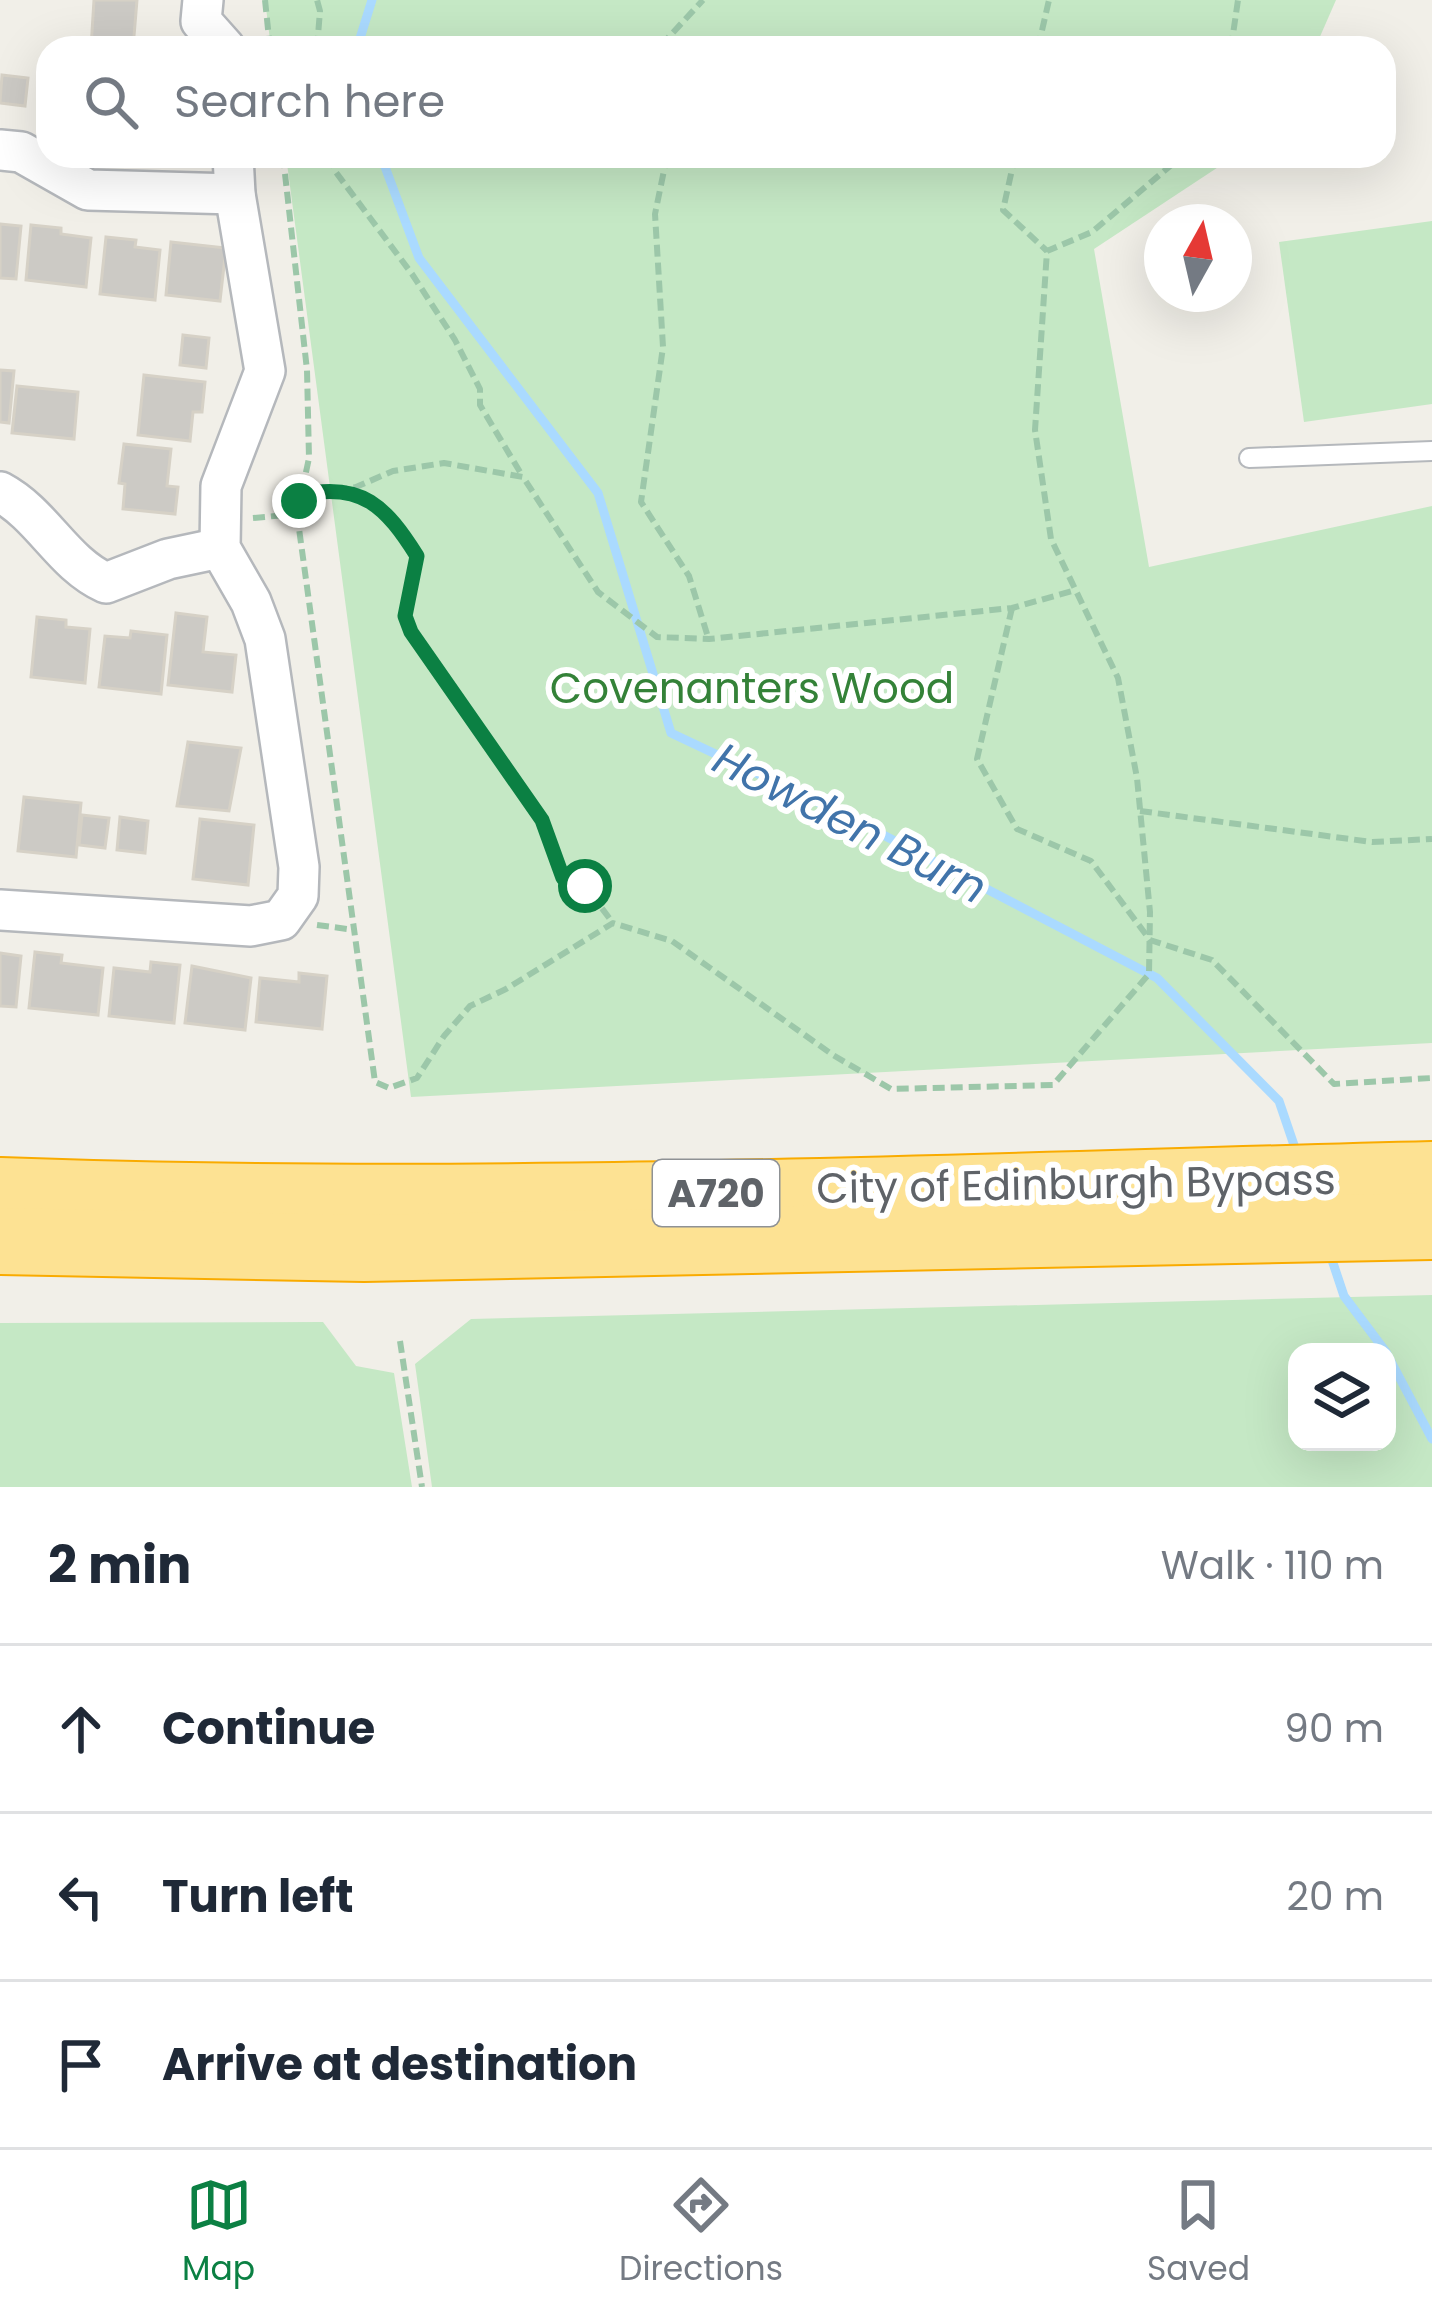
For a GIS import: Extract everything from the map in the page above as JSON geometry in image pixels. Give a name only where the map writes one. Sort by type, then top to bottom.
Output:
[{"type":"highway","name":"City of Edinburgh Bypass","points":[[0,1191],[615,1196],[1432,1175]]},
{"type":"highway","name":"City of Edinburgh Bypass","points":[[0,1241],[364,1248],[1432,1226]]},
{"type":"street","points":[[202,0],[202,21],[215,36]]},
{"type":"street","points":[[0,150],[21,152],[36,161]]},
{"type":"street","points":[[0,910],[251,926],[281,920],[298,896],[299,867],[265,639],[251,602],[220,548],[221,486],[266,370],[234,175],[88,190],[49,168]]},
{"type":"street","points":[[0,492],[21,503],[82,572],[106,584],[168,559],[220,548]]},
{"type":"lane","points":[[1249,458],[1432,451]]},
{"type":"path","points":[[265,0],[269,36]]},
{"type":"path","points":[[317,0],[318,36]]},
{"type":"path","points":[[669,36],[703,0]]},
{"type":"path","points":[[1040,36],[1048,0]]},
{"type":"path","points":[[1233,36],[1238,0]]},
{"type":"path","points":[[284,168],[307,370],[309,458],[297,514],[375,1082],[389,1088],[416,1078],[470,1006],[613,923]]},
{"type":"path","points":[[334,168],[455,340],[481,389],[481,405],[598,592],[657,637],[709,638],[1012,608],[1076,590]]},
{"type":"path","points":[[665,168],[656,214],[663,346],[641,502],[689,576],[709,638]]},
{"type":"path","points":[[1012,168],[1003,210],[1047,251]]},
{"type":"path","points":[[1047,251],[1092,232],[1167,168]]},
{"type":"path","points":[[341,489],[371,500],[398,526],[417,556],[405,616],[411,632],[542,820],[563,878],[585,886],[613,923],[672,941],[832,1055],[891,1089],[1053,1085],[1149,974],[1150,940],[1140,812],[1118,678],[1051,539],[1035,430],[1047,251]]},
{"type":"path","points":[[300,495],[356,487],[393,471],[444,463],[524,477]]},
{"type":"path","points":[[1012,608],[976,759],[1017,829],[1091,861],[1150,940],[1212,960],[1334,1084],[1432,1078]]},
{"type":"path","points":[[1140,812],[1372,842],[1432,839]]},
{"type":"path","points":[[400,1341],[422,1487]]},
{"type":"green space","points":[[265,0],[1336,0],[1320,36],[270,36]]},
{"type":"green space","name":"Covenanters Wood","points":[[288,168],[1217,168],[1162,204],[1144,204],[1144,216],[1094,249],[1149,567],[1432,506],[1432,1043],[411,1097]]},
{"type":"green space","points":[[1432,221],[1432,404],[1304,422],[1279,242]]},
{"type":"green space","points":[[1432,1295],[1432,1487],[432,1487],[415,1364],[471,1319]]},
{"type":"green space","points":[[323,1322],[356,1366],[394,1373],[412,1487],[0,1487],[0,1323]]},
{"type":"building","points":[[94,0],[137,0],[134,36],[92,36]]},
{"type":"building","points":[[2,75],[28,78],[25,106],[0,103]]},
{"type":"building","points":[[0,224],[21,226],[16,279],[0,278]]},
{"type":"building","points":[[31,225],[91,238],[86,287],[26,280]]},
{"type":"building","points":[[106,237],[136,240],[135,247],[160,250],[155,300],[100,294]]},
{"type":"building","points":[[171,242],[226,248],[220,301],[166,295]]},
{"type":"building","points":[[183,335],[209,338],[206,368],[180,365]]},
{"type":"building","points":[[0,370],[14,371],[9,423],[0,422]]},
{"type":"building","points":[[144,375],[205,382],[202,412],[193,412],[190,441],[138,435]]},
{"type":"building","points":[[17,386],[78,392],[74,439],[12,433]]},
{"type":"building","points":[[124,444],[171,449],[167,486],[178,487],[175,514],[123,509],[125,484],[119,483]]},
{"type":"building","points":[[176,613],[207,617],[203,652],[236,655],[232,692],[168,685]]},
{"type":"building","points":[[37,617],[90,629],[85,683],[31,677]]},
{"type":"building","points":[[131,631],[167,635],[161,694],[99,687],[105,636],[130,638]]},
{"type":"building","points":[[188,742],[241,748],[229,811],[177,806]]},
{"type":"building","points":[[24,797],[81,803],[76,857],[18,851]]},
{"type":"building","points":[[82,815],[109,818],[105,848],[79,845]]},
{"type":"building","points":[[120,817],[148,821],[145,853],[117,850]]},
{"type":"building","points":[[200,819],[254,825],[248,885],[193,879]]},
{"type":"building","points":[[35,952],[62,955],[61,963],[103,968],[98,1015],[29,1008]]},
{"type":"building","points":[[0,953],[21,956],[16,1007],[0,1006]]},
{"type":"building","points":[[151,962],[180,965],[174,1023],[109,1016],[114,968],[150,972]]},
{"type":"building","points":[[192,966],[251,978],[245,1030],[185,1023]]},
{"type":"building","points":[[299,973],[327,976],[322,1029],[256,1022],[260,978],[299,982]]},
{"type":"waterway","name":"Howden Burn","points":[[361,36],[372,0]]},
{"type":"waterway","name":"Howden Burn","points":[[385,168],[419,258],[598,493],[671,733],[847,816],[1157,978],[1279,1101],[1295,1148]]},
{"type":"waterway","name":"Howden Burn","points":[[1332,1260],[1344,1296],[1379,1343]]},
{"type":"waterway","name":"Howden Burn","points":[[1396,1371],[1432,1439]]},
{"type":"route","points":[[299,501],[300,495],[341,489],[371,500],[398,526],[417,556],[405,616],[411,632],[542,820],[563,878],[585,886]]}]
